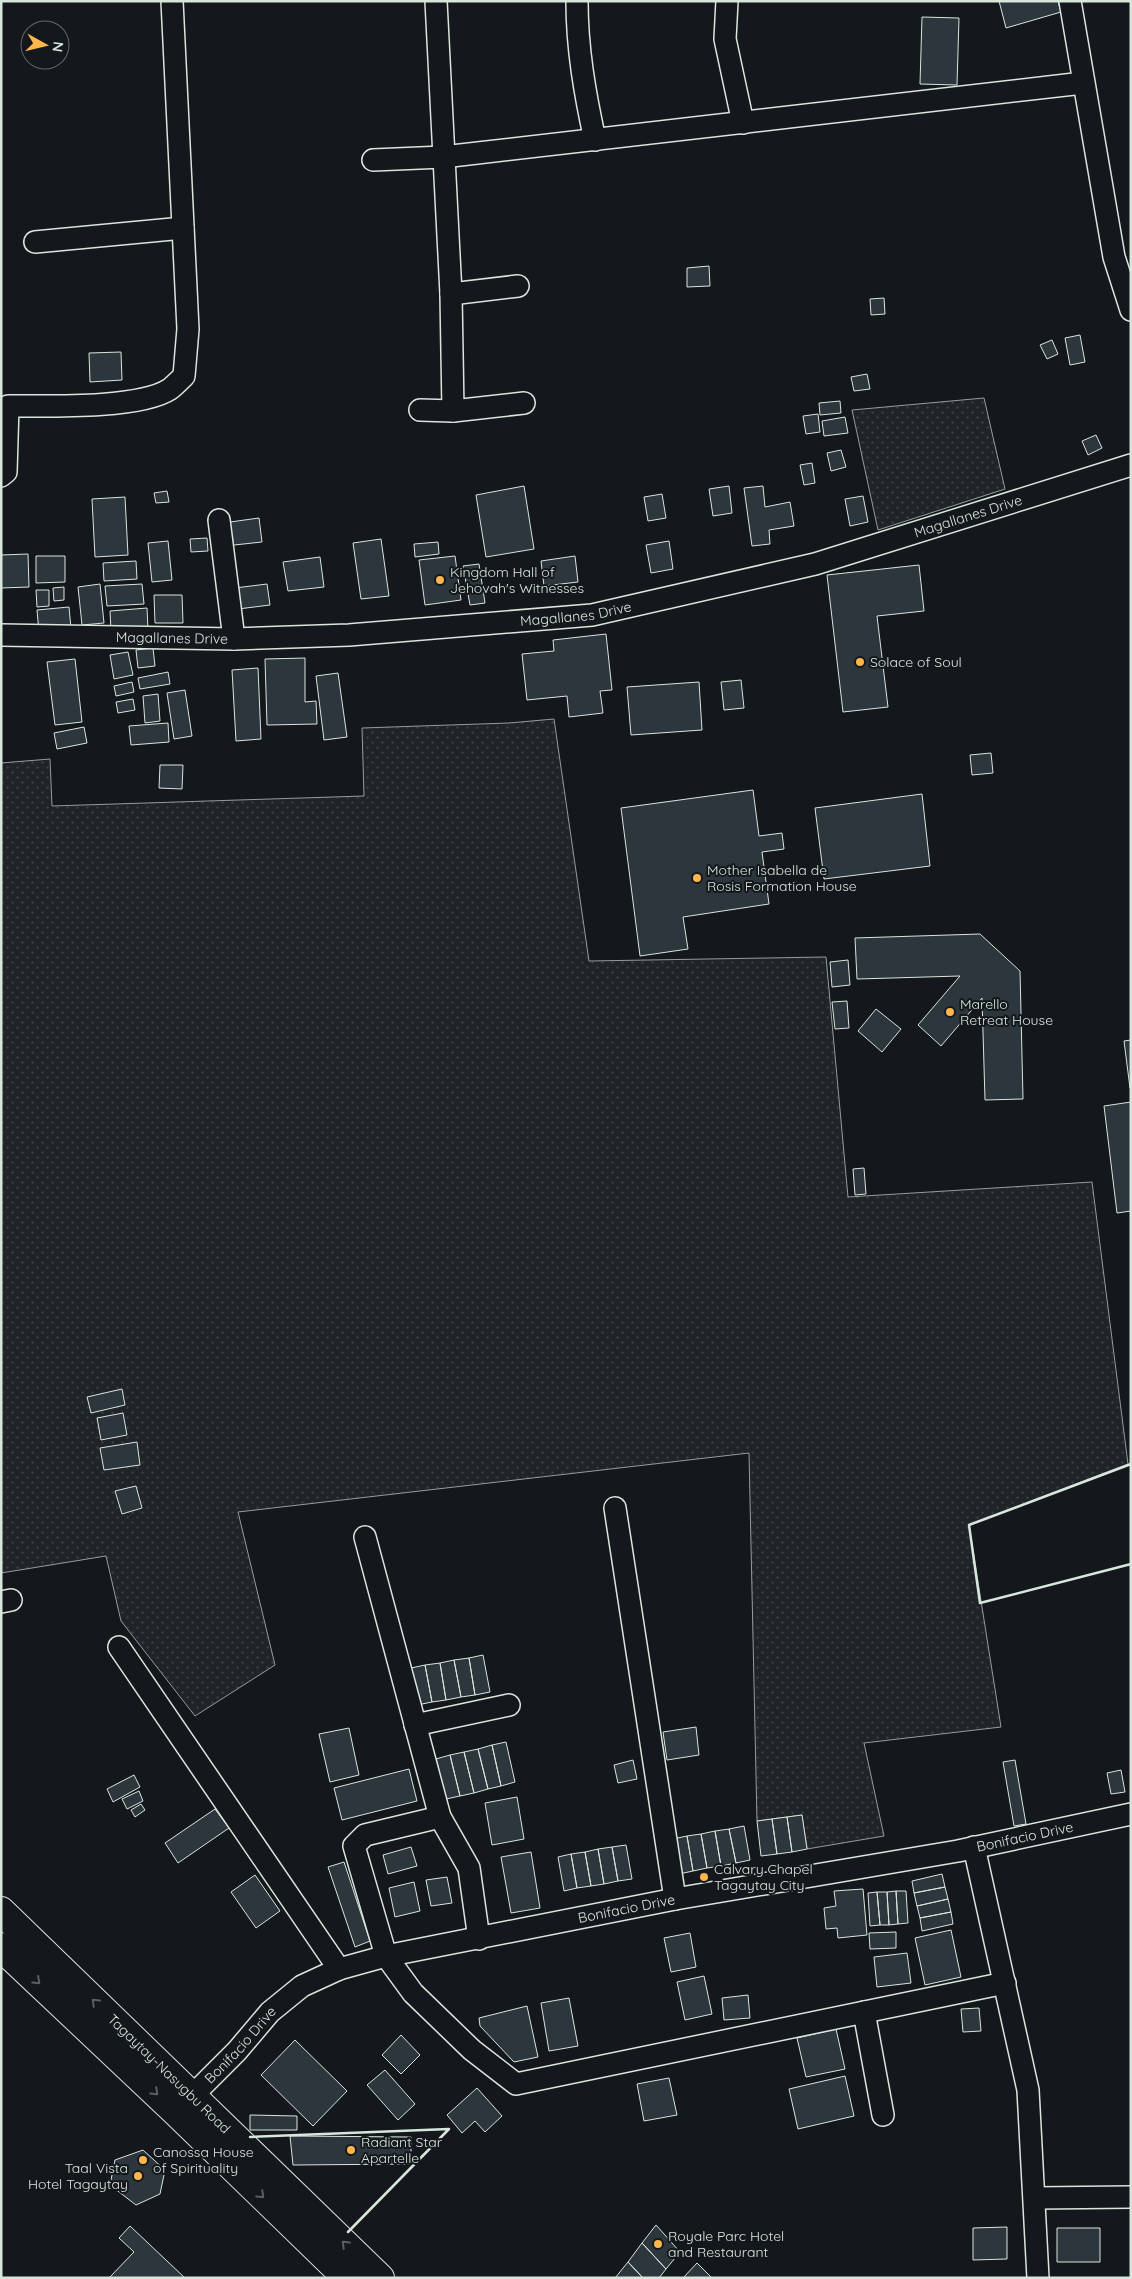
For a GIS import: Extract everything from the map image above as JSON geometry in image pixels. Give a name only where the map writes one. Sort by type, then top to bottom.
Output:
[{"type":"main road","name":"Tagaytay-Nasugbu Road","points":[[1,1911],[347,2278]]},
{"type":"main road","name":"Tagaytay-Nasugbu Road","points":[[1,1947],[184,2104],[380,2278]]},
{"type":"street","points":[[1,476],[6,472],[8,406],[85,405],[142,399],[169,390],[184,376],[188,330],[172,1]]},
{"type":"street","points":[[436,1],[451,294],[453,411]]},
{"type":"street","points":[[577,1],[577,28],[583,88],[595,140]]},
{"type":"street","points":[[727,1],[726,39],[743,123]]},
{"type":"street","points":[[1070,1],[1114,257],[1131,310]]},
{"type":"street","points":[[373,160],[443,157],[1083,83]]},
{"type":"street","points":[[35,242],[183,228]]},
{"type":"street","points":[[451,294],[518,286]]},
{"type":"street","points":[[420,410],[453,411],[524,403]]},
{"type":"street","name":"Magallanes Drive","points":[[1,635],[234,639],[349,635],[592,615],[815,564],[1131,465]]},
{"type":"street","points":[[219,520],[234,639]]},
{"type":"street","points":[[614,1508],[675,1899]]},
{"type":"street","points":[[365,1537],[440,1817],[469,1868],[479,1938]]},
{"type":"street","points":[[119,1647],[339,1969]]},
{"type":"street","points":[[416,1725],[509,1705]]},
{"type":"street","name":"Bonifacio Drive","points":[[184,2104],[237,2051],[270,2012],[302,1986],[339,1969],[386,1956],[675,1899],[974,1847],[1131,1814]]},
{"type":"street","points":[[440,1817],[365,1835],[354,1846],[386,1956],[413,1993],[472,2050],[516,2084],[1005,1983]]},
{"type":"street","points":[[974,1847],[1028,2090],[1038,2278]]},
{"type":"street","points":[[864,2012],[883,2115]]},
{"type":"street","points":[[1035,2198],[1131,2197]]},
{"type":"shaded area","points":[[984,398],[1005,489],[878,530],[852,410]]},
{"type":"shaded area","points":[[554,719],[589,961],[826,957],[848,1197],[1092,1182],[1128,1464],[969,1525],[1001,1727],[864,1743],[884,1836],[807,1849],[802,1815],[757,1821],[749,1453],[238,1512],[275,1665],[195,1716],[121,1621],[106,1556],[1,1573],[1,763],[50,759],[52,806],[364,796],[362,728],[509,723]]},
{"type":"building","points":[[999,1],[1058,1],[1061,12],[1006,28]]},
{"type":"building","points":[[922,17],[959,18],[957,85],[920,84]]},
{"type":"building","points":[[709,266],[710,286],[687,287],[687,268]]},
{"type":"building","points":[[884,298],[885,314],[871,315],[870,299]]},
{"type":"building","points":[[1080,335],[1085,362],[1070,365],[1065,338]]},
{"type":"building","points":[[1052,340],[1058,354],[1047,359],[1040,345]]},
{"type":"building","points":[[121,352],[122,380],[90,382],[89,353]]},
{"type":"building","points":[[867,374],[870,389],[854,391],[851,377]]},
{"type":"building","points":[[840,401],[841,413],[820,415],[819,403]]},
{"type":"building","points":[[818,414],[820,432],[806,434],[803,416]]},
{"type":"building","points":[[845,417],[848,433],[824,436],[822,421]]},
{"type":"building","points":[[1096,435],[1102,448],[1088,455],[1082,441]]},
{"type":"building","points":[[841,450],[846,467],[831,471],[827,453]]},
{"type":"building","points":[[812,463],[815,483],[804,485],[800,465]]},
{"type":"building","points":[[524,486],[534,549],[486,557],[476,495]]},
{"type":"building","points":[[729,486],[732,513],[713,516],[709,489]]},
{"type":"building","points":[[763,486],[765,507],[790,502],[794,526],[769,530],[770,544],[752,546],[744,488]]},
{"type":"building","points":[[167,491],[169,502],[156,503],[154,493]]},
{"type":"building","points":[[662,494],[666,518],[648,521],[644,497]]},
{"type":"building","points":[[863,496],[868,522],[850,526],[845,499]]},
{"type":"building","points":[[125,497],[128,555],[95,557],[92,499]]},
{"type":"building","points":[[259,518],[262,542],[225,546],[223,523]]},
{"type":"building","points":[[207,538],[208,551],[191,552],[190,539]]},
{"type":"building","points":[[381,539],[389,596],[361,599],[353,543]]},
{"type":"building","points":[[168,541],[172,580],[152,582],[148,543]]},
{"type":"building","points":[[669,541],[673,569],[651,573],[646,545]]},
{"type":"building","points":[[438,542],[439,554],[415,557],[414,544]]},
{"type":"building","points":[[28,554],[29,587],[1,588],[1,555]]},
{"type":"building","points":[[36,556],[65,556],[65,582],[36,583]]},
{"type":"building","name":"Kingdom Hall of Jehovah's Witnesses","points":[[455,556],[461,600],[425,605],[419,560]]},
{"type":"building","points":[[575,556],[578,582],[544,586],[541,561]]},
{"type":"building","points":[[320,557],[324,587],[288,591],[283,562]]},
{"type":"building","points":[[136,561],[137,579],[104,581],[103,563]]},
{"type":"building","points":[[479,564],[485,603],[470,605],[463,566]]},
{"type":"building","name":"Solace of Soul","points":[[919,565],[924,611],[877,616],[888,707],[843,712],[827,575]]},
{"type":"building","points":[[100,584],[104,623],[82,625],[78,587]]},
{"type":"building","points":[[142,584],[144,604],[107,606],[105,586]]},
{"type":"building","points":[[267,584],[270,605],[238,609],[235,588]]},
{"type":"building","points":[[64,587],[64,600],[54,601],[53,588]]},
{"type":"building","points":[[36,590],[49,590],[49,606],[37,607]]},
{"type":"building","points":[[154,595],[182,595],[183,623],[155,623]]},
{"type":"building","points":[[69,607],[71,628],[39,632],[37,610]]},
{"type":"building","points":[[147,608],[148,629],[111,631],[110,611]]},
{"type":"building","points":[[606,634],[612,690],[600,691],[603,713],[569,717],[567,696],[527,700],[522,654],[554,651],[553,640]]},
{"type":"building","points":[[153,648],[155,666],[138,668],[136,650]]},
{"type":"building","points":[[128,652],[133,675],[114,679],[110,655]]},
{"type":"building","points":[[305,658],[305,702],[316,701],[317,724],[267,725],[265,659]]},
{"type":"building","points":[[75,659],[82,722],[55,725],[47,662]]},
{"type":"building","points":[[258,668],[261,739],[236,741],[232,670]]},
{"type":"building","points":[[168,672],[170,684],[140,689],[138,678]]},
{"type":"building","points":[[338,673],[347,737],[324,740],[316,676]]},
{"type":"building","points":[[741,680],[744,708],[724,710],[721,682]]},
{"type":"building","points":[[132,682],[134,692],[116,696],[114,686]]},
{"type":"building","points":[[699,682],[702,730],[631,735],[627,687]]},
{"type":"building","points":[[185,690],[192,736],[174,739],[167,693]]},
{"type":"building","points":[[158,694],[160,721],[145,723],[143,696]]},
{"type":"building","points":[[133,699],[135,710],[118,713],[116,702]]},
{"type":"building","points":[[168,723],[169,742],[131,745],[129,726]]},
{"type":"building","points":[[84,727],[87,743],[57,749],[54,733]]},
{"type":"building","points":[[991,753],[993,773],[972,775],[970,755]]},
{"type":"building","points":[[160,765],[183,765],[182,789],[159,788]]},
{"type":"building","name":"Mother Isabella de Rosis Formation House","points":[[753,790],[759,836],[782,833],[784,849],[762,852],[769,904],[683,917],[688,949],[640,956],[621,808]]},
{"type":"building","points":[[922,794],[930,866],[824,879],[815,808]]},
{"type":"building","name":"Marello Retreat House","points":[[980,934],[1020,971],[1023,1099],[985,1100],[982,998],[941,1046],[918,1025],[960,976],[857,979],[855,938]]},
{"type":"building","points":[[848,960],[850,985],[832,987],[830,962]]},
{"type":"building","points":[[847,1001],[849,1028],[835,1029],[832,1002]]},
{"type":"building","points":[[876,1009],[901,1029],[882,1052],[858,1031]]},
{"type":"building","points":[[1131,1040],[1131,1088],[1130,1088],[1124,1041]]},
{"type":"building","points":[[1131,1102],[1131,1211],[1117,1213],[1104,1106]]},
{"type":"building","points":[[864,1168],[866,1194],[855,1195],[853,1169]]},
{"type":"building","points":[[122,1389],[125,1405],[91,1413],[87,1397]]},
{"type":"building","points":[[123,1413],[127,1435],[101,1440],[97,1418]]},
{"type":"building","points":[[137,1442],[140,1465],[104,1470],[100,1448]]},
{"type":"building","points":[[136,1486],[142,1508],[122,1514],[115,1491]]},
{"type":"building","points":[[483,1655],[490,1692],[475,1695],[469,1658]]},
{"type":"building","points":[[469,1658],[475,1695],[461,1697],[454,1660]]},
{"type":"building","points":[[454,1660],[461,1697],[446,1700],[440,1663]]},
{"type":"building","points":[[440,1663],[446,1700],[432,1702],[425,1665]]},
{"type":"building","points":[[425,1665],[432,1702],[417,1705],[411,1668]]},
{"type":"building","points":[[696,1727],[699,1755],[667,1760],[663,1732]]},
{"type":"building","points":[[349,1728],[359,1775],[330,1782],[319,1734]]},
{"type":"building","points":[[506,1742],[515,1782],[501,1786],[492,1745]]},
{"type":"building","points":[[492,1745],[501,1786],[488,1789],[478,1749]]},
{"type":"building","points":[[478,1749],[488,1789],[474,1793],[464,1752]]},
{"type":"building","points":[[464,1752],[474,1793],[460,1796],[450,1755]]},
{"type":"building","points":[[450,1755],[460,1796],[446,1799],[436,1759]]},
{"type":"building","points":[[633,1760],[637,1779],[618,1783],[614,1765]]},
{"type":"building","points":[[1015,1760],[1026,1824],[1014,1826],[1003,1762]]},
{"type":"building","points":[[409,1769],[417,1801],[342,1820],[334,1788]]},
{"type":"building","points":[[1121,1770],[1125,1792],[1111,1794],[1107,1773]]},
{"type":"building","points":[[134,1775],[140,1787],[113,1802],[107,1789]]},
{"type":"building","points":[[139,1791],[143,1801],[127,1809],[122,1799]]},
{"type":"building","points":[[517,1797],[524,1839],[492,1845],[485,1803]]},
{"type":"building","points":[[141,1804],[145,1810],[135,1817],[131,1810]]},
{"type":"building","points":[[215,1809],[229,1828],[178,1863],[165,1843]]},
{"type":"building","points":[[802,1815],[807,1849],[792,1852],[787,1817]]},
{"type":"building","points":[[787,1817],[792,1852],[777,1854],[772,1819]]},
{"type":"building","points":[[772,1819],[777,1854],[761,1856],[757,1821]]},
{"type":"building","points":[[744,1826],[750,1860],[736,1863],[729,1829]]},
{"type":"building","points":[[729,1829],[736,1863],[721,1866],[715,1831]]},
{"type":"building","points":[[715,1831],[721,1866],[707,1868],[701,1834]]},
{"type":"building","points":[[701,1834],[707,1868],[693,1871],[687,1836]]},
{"type":"building","points":[[687,1836],[693,1871],[679,1874],[673,1839]]},
{"type":"building","points":[[626,1845],[632,1879],[618,1881],[612,1847]]},
{"type":"building","points":[[411,1847],[417,1866],[388,1874],[383,1855]]},
{"type":"building","points":[[612,1847],[618,1881],[604,1884],[598,1849]]},
{"type":"building","points":[[598,1849],[604,1884],[591,1886],[585,1852]]},
{"type":"building","points":[[531,1852],[540,1908],[511,1913],[501,1857]]},
{"type":"building","points":[[585,1852],[591,1886],[577,1888],[571,1854]]},
{"type":"building","points":[[571,1854],[577,1888],[564,1891],[558,1857]]},
{"type":"building","points":[[344,1862],[370,1941],[355,1947],[328,1867]]},
{"type":"building","points":[[942,1874],[945,1887],[914,1893],[912,1881]]},
{"type":"building","points":[[255,1875],[280,1911],[256,1928],[231,1892]]},
{"type":"building","points":[[447,1877],[452,1903],[431,1906],[426,1880]]},
{"type":"building","points":[[414,1882],[420,1911],[395,1917],[389,1888]]},
{"type":"building","points":[[945,1887],[948,1899],[917,1906],[914,1893]]},
{"type":"building","points":[[863,1889],[867,1935],[838,1938],[837,1928],[826,1929],[824,1908],[836,1906],[834,1891]]},
{"type":"building","points":[[896,1891],[898,1924],[889,1925],[887,1892]]},
{"type":"building","points":[[896,1891],[906,1891],[908,1923],[898,1924]]},
{"type":"building","points":[[877,1892],[880,1925],[870,1926],[868,1893]]},
{"type":"building","points":[[877,1892],[887,1892],[889,1925],[880,1925]]},
{"type":"building","points":[[948,1899],[951,1912],[920,1918],[917,1906]]},
{"type":"building","points":[[951,1912],[953,1924],[922,1931],[920,1918]]},
{"type":"building","points":[[951,1930],[961,1977],[925,1985],[915,1938]]},
{"type":"building","points":[[896,1932],[896,1948],[870,1949],[869,1933]]},
{"type":"building","points":[[690,1933],[696,1967],[671,1972],[664,1938]]},
{"type":"building","points":[[907,1953],[911,1983],[877,1987],[874,1957]]},
{"type":"building","points":[[704,1976],[712,2014],[685,2020],[677,1982]]},
{"type":"building","points":[[748,1995],[750,2018],[724,2020],[722,1998]]},
{"type":"building","points":[[569,1998],[578,2046],[549,2051],[541,2003]]},
{"type":"building","points":[[527,2006],[538,2057],[514,2062],[480,2026],[479,2018]]},
{"type":"building","points":[[979,2008],[981,2031],[963,2032],[961,2009]]},
{"type":"building","points":[[836,2029],[845,2069],[806,2077],[797,2038]]},
{"type":"building","points":[[401,2035],[420,2055],[401,2074],[382,2055]]},
{"type":"building","points":[[295,2040],[347,2091],[313,2126],[261,2075]]},
{"type":"building","points":[[385,2070],[415,2104],[398,2120],[367,2085]]},
{"type":"building","points":[[845,2076],[854,2116],[798,2129],[789,2089]]},
{"type":"building","points":[[669,2078],[677,2115],[644,2121],[637,2084]]},
{"type":"building","points":[[477,2088],[502,2116],[485,2132],[475,2121],[462,2133],[447,2115]]},
{"type":"building","points":[[250,2115],[297,2116],[297,2130],[250,2130]]},
{"type":"building","name":"Radiant Star Apartelle","points":[[290,2136],[411,2137],[411,2164],[293,2165]]},
{"type":"building","points":[[143,2150],[165,2170],[160,2194],[136,2205],[110,2185],[115,2160]]},
{"type":"building","points":[[656,2225],[680,2252],[666,2269],[642,2243]]},
{"type":"building","points":[[130,2226],[185,2278],[109,2278],[134,2252],[119,2238]]},
{"type":"building","points":[[1007,2227],[1007,2259],[973,2260],[973,2228]]},
{"type":"building","points":[[1057,2228],[1100,2228],[1100,2262],[1057,2262]]},
{"type":"building","points":[[642,2243],[666,2269],[659,2278],[643,2278],[628,2262]]},
{"type":"building","points":[[628,2262],[643,2278],[615,2278]]},
{"type":"building","points":[[697,2263],[712,2278],[683,2278]]},
{"type":"wall","points":[[1131,1464],[969,1525],[980,1603],[1131,1564]]},
{"type":"wall","points":[[250,2137],[449,2129],[348,2232]]},
{"type":"place","name":"Kingdom Hall of Jehovah's Witnesses","points":[[440,580]]},
{"type":"place","name":"Solace of Soul","points":[[860,662]]},
{"type":"place","name":"Mother Isabella de Rosis Formation House","points":[[697,878]]},
{"type":"place","name":"Marello Retreat House","points":[[950,1012]]},
{"type":"place","name":"Calvary Chapel Tagaytay City","points":[[704,1877]]},
{"type":"place","name":"Radiant Star Apartelle","points":[[351,2150]]},
{"type":"place","name":"Canossa House of Spirituality","points":[[143,2160]]},
{"type":"place","name":"Taal Vista Hotel Tagaytay","points":[[138,2176]]},
{"type":"place","name":"Royale Parc Hotel and Restaurant","points":[[658,2244]]}]
